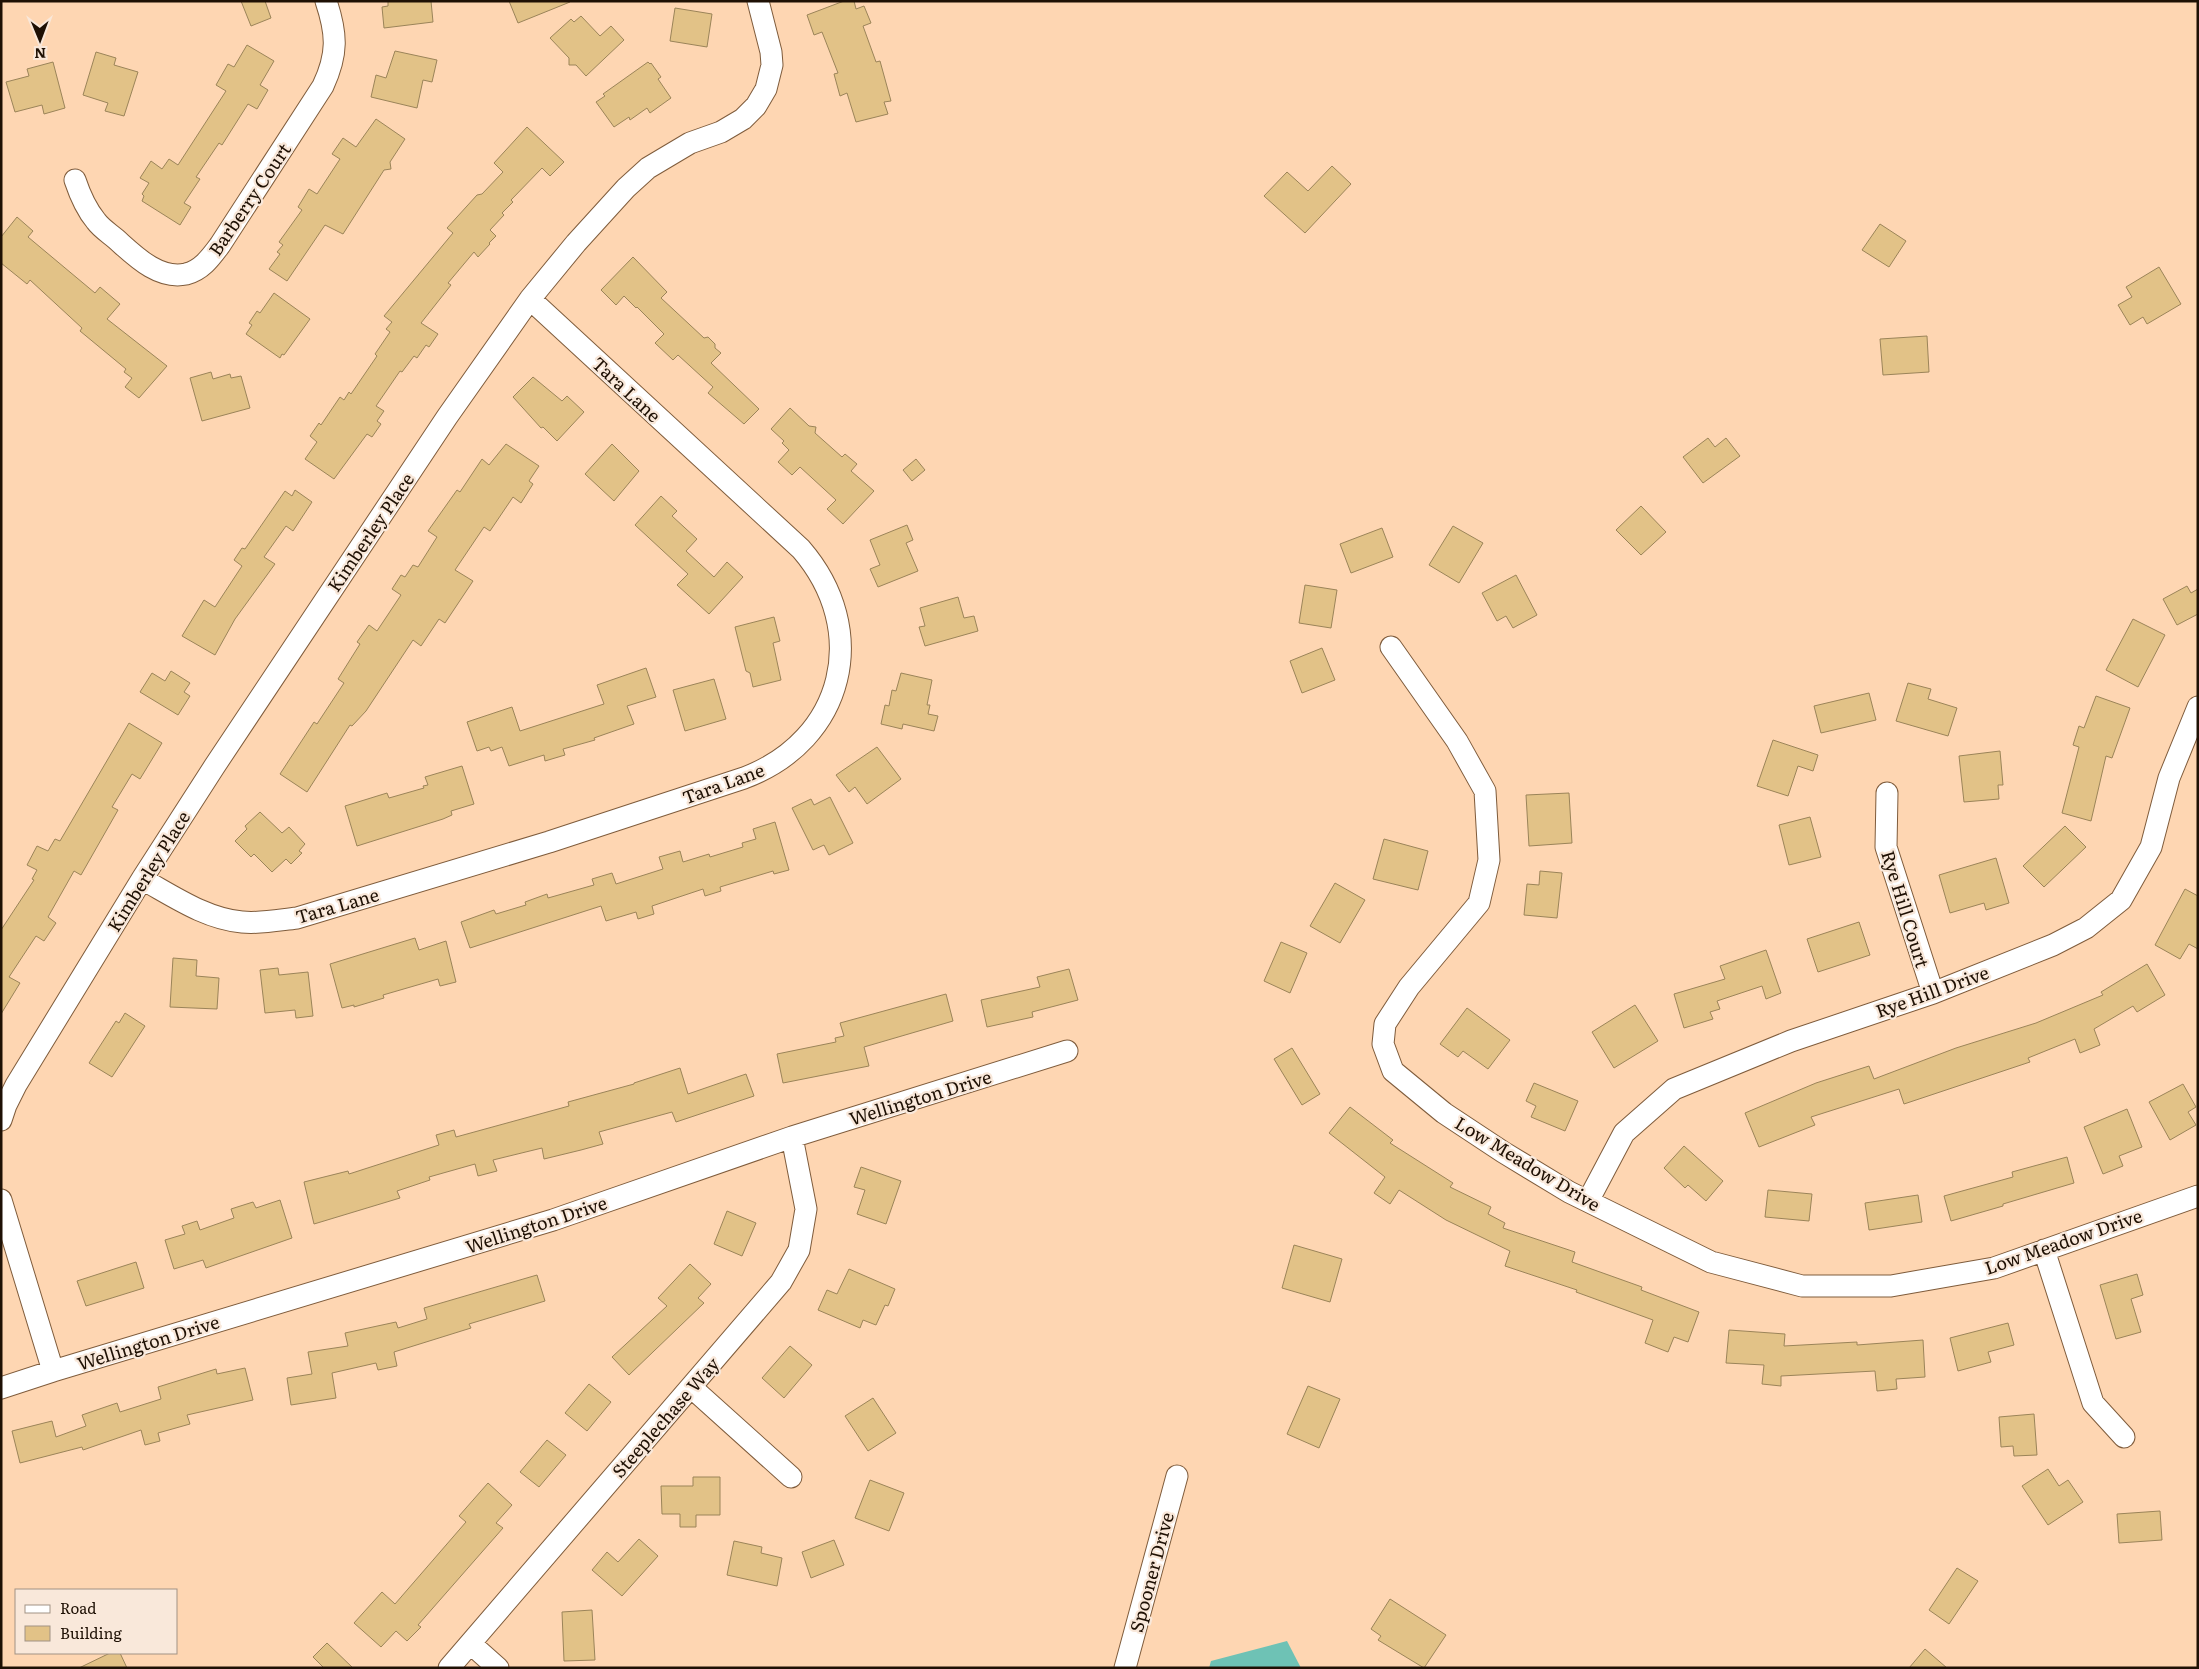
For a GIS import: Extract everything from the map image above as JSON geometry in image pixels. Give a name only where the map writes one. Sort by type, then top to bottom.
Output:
[{"type":"street","name":"Barberry Court","points":[[75,180],[84,203],[97,222],[140,260],[168,274],[184,274],[197,270],[209,260],[220,245],[323,86],[332,67],[336,44],[333,23],[326,1]]},
{"type":"street","name":"Kimberley Place","points":[[1,1120],[16,1085],[142,879],[447,417],[530,299],[582,236],[626,188],[648,168],[690,143],[721,132],[743,119],[756,106],[766,88],[772,66],[771,52],[758,1]]},
{"type":"street","name":"Tara Lane","points":[[142,879],[188,904],[222,918],[242,922],[258,922],[297,918],[549,842],[744,778],[767,769],[784,758],[811,732],[830,699],[840,658],[840,636],[837,615],[821,576],[801,549],[530,299]]},
{"type":"street","name":"Low Meadow Drive","points":[[1391,647],[1457,741],[1485,791],[1489,860],[1479,903],[1408,987],[1385,1024],[1383,1044],[1393,1071],[1444,1113],[1503,1152],[1588,1201],[1711,1262],[1802,1286],[1891,1286],[1994,1268],[2198,1196]]},
{"type":"street","name":"Rye Hill Drive","points":[[1588,1201],[1624,1133],[1674,1089],[1792,1041],[1933,993],[2053,945],[2086,928],[2121,900],[2151,847],[2169,778],[2198,707]]},
{"type":"street","name":"Rye Hill Court","points":[[1887,794],[1886,847],[1933,993]]},
{"type":"street","name":"Wellington Drive","points":[[1,1388],[553,1220],[792,1137],[1067,1051]]},
{"type":"street","name":"Steeplechase Way","points":[[449,1668],[781,1282],[799,1250],[806,1209],[792,1137]]},
{"type":"street","points":[[1,1200],[53,1371]]},
{"type":"street","points":[[2044,1250],[2093,1403],[2124,1437]]},
{"type":"street","points":[[691,1387],[791,1477]]},
{"type":"street","name":"Spooner Drive","points":[[1125,1668],[1177,1476]]},
{"type":"street","points":[[471,1644],[498,1668]]},
{"type":"water","points":[[1287,1641],[1301,1668],[1209,1668],[1211,1661]]},
{"type":"building","points":[[241,1],[265,1],[271,18],[251,26]]},
{"type":"building","points":[[388,1],[431,1],[433,22],[384,28],[382,7],[388,6]]},
{"type":"building","points":[[509,1],[570,1],[570,2],[518,23]]},
{"type":"building","points":[[844,1],[854,1],[856,9],[864,6],[871,23],[863,26],[876,62],[880,61],[891,101],[884,102],[888,114],[856,122],[847,93],[840,96],[834,74],[838,73],[822,32],[814,35],[807,15]]},
{"type":"building","points":[[675,8],[712,14],[707,47],[670,41]]},
{"type":"building","points":[[581,16],[600,36],[611,26],[624,40],[586,76],[576,65],[569,65],[569,58],[550,38],[571,19],[574,22]]},
{"type":"building","points":[[247,45],[274,61],[260,85],[268,90],[257,109],[248,104],[222,145],[219,143],[196,177],[200,179],[184,203],[191,207],[180,225],[142,201],[144,196],[142,194],[149,183],[140,178],[151,161],[162,169],[169,159],[178,165],[226,91],[216,85],[228,64],[234,67]]},
{"type":"building","points":[[395,51],[437,60],[432,82],[423,80],[417,108],[371,97],[376,75],[386,78]]},
{"type":"building","points":[[96,52],[116,58],[114,65],[138,72],[124,116],[105,111],[108,103],[83,95]]},
{"type":"building","points":[[53,62],[65,108],[44,114],[42,105],[15,112],[6,82],[29,76],[27,69]]},
{"type":"building","points":[[648,62],[651,63],[661,77],[658,79],[671,98],[650,113],[647,108],[630,120],[629,117],[614,127],[596,102],[605,96],[603,94]]},
{"type":"building","points":[[376,119],[405,139],[390,162],[391,169],[384,170],[343,234],[325,225],[287,281],[269,269],[280,254],[277,252],[283,245],[279,242],[302,210],[298,207],[309,189],[317,194],[340,159],[332,154],[343,138],[356,147]]},
{"type":"building","points":[[527,127],[564,162],[550,176],[542,168],[511,200],[513,202],[502,213],[504,215],[490,230],[496,236],[490,244],[478,257],[474,252],[448,283],[451,285],[421,323],[438,334],[429,347],[426,345],[417,358],[414,356],[402,372],[400,371],[376,406],[384,411],[377,421],[381,424],[372,437],[367,434],[334,479],[305,459],[317,442],[310,436],[319,423],[321,425],[340,397],[344,400],[349,392],[351,394],[377,356],[375,354],[390,332],[386,329],[392,322],[384,316],[453,233],[447,228],[477,195],[482,194],[503,172],[494,163]]},
{"type":"building","points":[[1332,166],[1351,184],[1305,233],[1264,196],[1287,172],[1308,191]]},
{"type":"building","points":[[17,217],[33,231],[28,237],[95,293],[100,287],[120,304],[107,319],[167,366],[139,398],[125,387],[132,378],[124,372],[126,369],[80,331],[82,328],[30,280],[27,284],[1,263],[1,237]]},
{"type":"building","points":[[1880,224],[1906,241],[1889,267],[1862,250]]},
{"type":"building","points":[[633,257],[667,292],[661,298],[704,338],[708,337],[715,344],[715,348],[721,353],[711,363],[759,409],[744,424],[708,393],[713,387],[678,355],[673,360],[655,343],[664,334],[637,307],[624,296],[616,305],[601,290]]},
{"type":"building","points":[[2159,267],[2181,304],[2147,324],[2143,317],[2130,325],[2118,305],[2132,297],[2126,287]]},
{"type":"building","points":[[274,293],[310,319],[280,358],[246,334],[252,325],[249,323],[257,311],[260,313]]},
{"type":"building","points":[[1927,336],[1929,372],[1883,375],[1880,339]]},
{"type":"building","points":[[211,372],[213,379],[230,374],[231,378],[241,376],[250,408],[202,421],[190,378]]},
{"type":"building","points":[[533,377],[562,401],[567,396],[584,412],[557,441],[543,427],[541,428],[513,397]]},
{"type":"building","points":[[790,408],[809,426],[816,427],[815,433],[842,457],[845,454],[857,464],[851,471],[874,491],[843,524],[827,509],[836,500],[800,467],[792,475],[778,462],[789,450],[782,443],[784,441],[771,429]]},
{"type":"building","points":[[1708,438],[1715,447],[1726,438],[1740,456],[1703,483],[1683,457]]},
{"type":"building","points":[[506,444],[539,466],[529,481],[533,484],[521,503],[513,497],[490,531],[484,527],[455,570],[473,581],[445,623],[439,619],[421,646],[413,640],[366,711],[352,726],[350,725],[307,792],[280,774],[314,722],[317,724],[344,683],[338,679],[360,644],[357,642],[369,625],[377,631],[401,595],[392,589],[401,575],[405,577],[413,565],[418,567],[437,537],[428,531],[457,490],[460,492],[482,459],[489,465]]},
{"type":"building","points":[[612,444],[639,471],[614,501],[585,474]]},
{"type":"building","points":[[916,459],[925,470],[912,481],[903,470]]},
{"type":"building","points":[[295,490],[312,502],[293,531],[286,526],[264,557],[275,564],[235,619],[215,655],[182,636],[204,600],[215,607],[242,566],[234,560],[242,548],[245,549],[285,491],[292,496]]},
{"type":"building","points":[[661,496],[677,511],[672,516],[697,539],[686,551],[714,577],[727,562],[743,577],[709,614],[677,585],[688,574],[635,525]]},
{"type":"building","points":[[1641,506],[1666,532],[1641,555],[1616,530]]},
{"type":"building","points":[[907,525],[913,540],[906,543],[918,571],[878,587],[870,569],[880,565],[870,540]]},
{"type":"building","points":[[1453,526],[1483,543],[1459,583],[1429,565]]},
{"type":"building","points":[[1382,528],[1393,557],[1351,573],[1340,544]]},
{"type":"building","points":[[1516,575],[1537,615],[1513,628],[1506,616],[1497,621],[1482,593]]},
{"type":"building","points":[[1305,585],[1337,590],[1331,628],[1299,623]]},
{"type":"building","points":[[2187,586],[2191,593],[2198,589],[2198,614],[2177,625],[2163,599]]},
{"type":"building","points":[[958,597],[964,618],[974,616],[978,631],[925,646],[919,627],[925,626],[920,608]]},
{"type":"building","points":[[774,617],[780,641],[773,643],[781,680],[753,687],[750,673],[746,671],[735,627]]},
{"type":"building","points":[[2133,619],[2165,635],[2138,687],[2106,670]]},
{"type":"building","points":[[1322,648],[1335,680],[1302,693],[1290,661]]},
{"type":"building","points":[[646,668],[656,697],[627,706],[634,724],[594,738],[595,740],[563,749],[565,755],[545,761],[544,755],[509,766],[502,747],[491,751],[489,747],[477,751],[467,722],[512,707],[520,731],[604,704],[597,685]]},
{"type":"building","points":[[171,671],[190,683],[184,692],[190,696],[178,715],[140,692],[152,673],[165,681]]},
{"type":"building","points":[[901,673],[932,680],[927,705],[930,705],[928,714],[938,716],[934,731],[903,724],[902,729],[881,724],[885,705],[889,706],[892,690],[896,691]]},
{"type":"building","points":[[714,679],[726,719],[685,731],[673,690]]},
{"type":"building","points":[[1908,683],[1931,689],[1928,699],[1957,708],[1948,736],[1896,721]]},
{"type":"building","points":[[1869,693],[1876,720],[1821,733],[1814,706]]},
{"type":"building","points":[[2096,696],[2130,708],[2112,758],[2106,756],[2091,821],[2062,813],[2079,747],[2073,745],[2079,726],[2084,728]]},
{"type":"building","points":[[129,723],[162,743],[140,779],[132,774],[112,807],[118,810],[81,875],[74,871],[48,917],[56,923],[44,941],[36,936],[9,977],[20,983],[1,1014],[1,930],[34,880],[32,879],[37,870],[27,865],[37,846],[48,851],[55,839],[60,841]]},
{"type":"building","points":[[1773,740],[1818,755],[1813,771],[1798,766],[1788,796],[1757,786]]},
{"type":"building","points":[[877,747],[901,779],[867,804],[855,787],[849,792],[836,775]]},
{"type":"building","points":[[2000,751],[2003,785],[1998,785],[1999,799],[1964,802],[1959,756]]},
{"type":"building","points":[[462,766],[474,804],[451,811],[452,815],[443,819],[357,846],[345,806],[387,793],[389,798],[424,788],[423,786],[428,785],[425,777]]},
{"type":"building","points":[[1569,793],[1572,843],[1529,846],[1526,795]]},
{"type":"building","points":[[830,797],[853,843],[829,855],[824,845],[813,850],[792,808],[811,799],[814,805]]},
{"type":"building","points":[[260,812],[282,833],[289,827],[305,844],[299,851],[302,853],[291,864],[286,859],[272,872],[254,854],[251,857],[235,841],[247,829],[245,826]]},
{"type":"building","points":[[1810,817],[1821,857],[1789,865],[1779,825]]},
{"type":"building","points":[[775,822],[789,870],[774,874],[773,871],[720,887],[721,891],[705,896],[703,889],[652,906],[654,914],[638,919],[636,912],[606,921],[601,906],[470,948],[461,922],[494,910],[496,914],[526,905],[525,902],[547,894],[548,898],[594,885],[592,879],[612,873],[616,884],[663,869],[659,857],[680,851],[683,862],[709,854],[710,857],[743,847],[742,843],[756,839],[753,829]]},
{"type":"building","points":[[2065,826],[2086,847],[2044,887],[2023,866]]},
{"type":"building","points":[[1384,839],[1428,851],[1418,890],[1373,879]]},
{"type":"building","points":[[1996,858],[2009,903],[1986,910],[1984,903],[1950,913],[1939,875]]},
{"type":"building","points":[[1540,871],[1562,873],[1557,918],[1524,915],[1527,884],[1539,885]]},
{"type":"building","points":[[1335,883],[1365,900],[1340,943],[1310,926]]},
{"type":"building","points":[[2185,889],[2198,896],[2198,949],[2189,944],[2180,959],[2155,945]]},
{"type":"building","points":[[1859,922],[1870,955],[1818,972],[1807,939]]},
{"type":"building","points":[[415,938],[419,950],[446,941],[456,982],[440,986],[438,979],[383,995],[384,998],[354,1007],[354,1005],[342,1008],[330,964]]},
{"type":"building","points":[[1281,942],[1307,953],[1290,993],[1264,981]]},
{"type":"building","points":[[1766,950],[1781,993],[1766,999],[1762,986],[1717,1001],[1720,1009],[1710,1012],[1713,1019],[1684,1028],[1674,994],[1725,979],[1720,966]]},
{"type":"building","points":[[173,958],[197,960],[196,976],[219,978],[217,1009],[170,1007]]},
{"type":"building","points":[[2147,964],[2165,995],[2137,1012],[2133,1006],[2094,1029],[2100,1045],[2080,1053],[2075,1039],[2028,1058],[2030,1062],[1904,1104],[1899,1089],[1811,1117],[1815,1125],[1759,1147],[1745,1113],[1816,1083],[1869,1066],[1874,1079],[1956,1048],[2036,1023],[2103,995],[2101,992]]},
{"type":"building","points":[[278,968],[279,975],[308,972],[313,1016],[296,1018],[295,1010],[265,1013],[260,970]]},
{"type":"building","points":[[1069,969],[1078,1000],[1032,1012],[1033,1017],[987,1027],[981,1000],[1040,987],[1037,977]]},
{"type":"building","points":[[946,994],[953,1021],[864,1047],[869,1066],[783,1083],[777,1054],[836,1042],[835,1038],[844,1036],[840,1023]]},
{"type":"building","points":[[1635,1005],[1658,1041],[1614,1068],[1592,1032]]},
{"type":"building","points":[[1467,1008],[1510,1040],[1488,1069],[1463,1051],[1458,1057],[1440,1044]]},
{"type":"building","points":[[125,1013],[145,1026],[112,1077],[89,1063],[116,1021],[119,1023]]},
{"type":"building","points":[[1292,1048],[1320,1094],[1302,1105],[1274,1059]]},
{"type":"building","points":[[680,1068],[688,1094],[746,1074],[754,1096],[676,1122],[672,1112],[599,1132],[603,1144],[581,1150],[544,1159],[542,1148],[493,1160],[497,1171],[478,1176],[475,1164],[429,1177],[430,1180],[397,1191],[400,1198],[314,1224],[304,1182],[348,1171],[349,1174],[439,1145],[436,1135],[454,1130],[456,1137],[569,1106],[568,1102],[634,1084]]},
{"type":"building","points":[[1534,1083],[1578,1101],[1565,1131],[1531,1117],[1536,1106],[1526,1101]]},
{"type":"building","points":[[2183,1084],[2196,1107],[2188,1112],[2196,1125],[2170,1140],[2149,1102]]},
{"type":"building","points":[[1350,1107],[1393,1140],[1390,1143],[1453,1183],[1450,1187],[1491,1207],[1488,1214],[1505,1223],[1503,1228],[1575,1252],[1572,1262],[1642,1287],[1641,1290],[1699,1312],[1688,1342],[1674,1337],[1668,1352],[1645,1343],[1653,1320],[1576,1292],[1577,1290],[1505,1266],[1510,1251],[1446,1220],[1399,1190],[1390,1204],[1374,1193],[1385,1177],[1329,1133]]},
{"type":"building","points":[[2127,1109],[2142,1147],[2119,1156],[2123,1166],[2103,1174],[2084,1127]]},
{"type":"building","points":[[1684,1146],[1723,1181],[1706,1201],[1688,1185],[1685,1188],[1664,1168]]},
{"type":"building","points":[[2067,1157],[2074,1183],[1951,1221],[1944,1196],[2013,1177],[2012,1172]]},
{"type":"building","points":[[861,1167],[901,1181],[886,1224],[857,1214],[865,1190],[854,1187]]},
{"type":"building","points":[[1768,1190],[1812,1194],[1809,1221],[1765,1217]]},
{"type":"building","points":[[1918,1195],[1922,1222],[1869,1230],[1865,1203]]},
{"type":"building","points":[[280,1200],[292,1238],[206,1268],[203,1260],[174,1269],[165,1240],[185,1234],[182,1226],[197,1221],[200,1230],[234,1218],[231,1209],[253,1202],[256,1208]]},
{"type":"building","points":[[727,1211],[756,1223],[742,1256],[714,1244]]},
{"type":"building","points":[[1294,1245],[1342,1259],[1330,1302],[1282,1288]]},
{"type":"building","points":[[136,1262],[144,1288],[86,1306],[77,1281]]},
{"type":"building","points":[[690,1264],[711,1284],[698,1298],[704,1303],[629,1375],[612,1357],[667,1306],[658,1298]]},
{"type":"building","points":[[849,1269],[895,1289],[888,1306],[885,1305],[876,1325],[863,1320],[860,1328],[818,1310],[827,1290],[837,1294]]},
{"type":"building","points":[[2137,1274],[2143,1295],[2131,1299],[2141,1332],[2116,1339],[2100,1285]]},
{"type":"building","points":[[537,1275],[545,1301],[469,1324],[471,1328],[394,1352],[397,1366],[378,1370],[376,1363],[332,1373],[336,1398],[291,1405],[287,1378],[312,1374],[308,1352],[348,1346],[345,1333],[396,1322],[398,1328],[427,1319],[424,1308]]},
{"type":"building","points":[[2008,1323],[2014,1345],[1988,1352],[1991,1362],[1958,1371],[1950,1338]]},
{"type":"building","points":[[1729,1330],[1785,1334],[1784,1346],[1857,1342],[1857,1345],[1923,1340],[1925,1377],[1896,1379],[1897,1389],[1877,1391],[1875,1371],[1781,1376],[1781,1386],[1762,1384],[1764,1365],[1726,1363]]},
{"type":"building","points":[[790,1346],[812,1365],[784,1398],[762,1378]]},
{"type":"building","points":[[245,1368],[253,1400],[187,1415],[190,1424],[158,1433],[160,1441],[145,1445],[141,1430],[83,1450],[82,1447],[20,1463],[12,1431],[52,1421],[56,1437],[86,1426],[82,1415],[117,1403],[120,1412],[161,1399],[158,1387],[216,1369],[217,1374]]},
{"type":"building","points":[[589,1384],[611,1402],[587,1431],[565,1413]]},
{"type":"building","points":[[1308,1386],[1340,1399],[1319,1448],[1287,1434]]},
{"type":"building","points":[[873,1398],[896,1433],[868,1451],[845,1416]]},
{"type":"building","points":[[2034,1414],[2037,1455],[2014,1456],[2013,1446],[2001,1447],[1999,1417]]},
{"type":"building","points":[[547,1440],[566,1455],[539,1487],[520,1472]]},
{"type":"building","points":[[2048,1469],[2059,1486],[2068,1480],[2083,1502],[2048,1525],[2022,1486]]},
{"type":"building","points":[[693,1477],[720,1477],[720,1515],[696,1515],[696,1527],[680,1527],[680,1514],[662,1514],[661,1486],[693,1486]]},
{"type":"building","points":[[870,1480],[904,1493],[889,1531],[855,1518]]},
{"type":"building","points":[[488,1483],[512,1505],[496,1523],[503,1528],[418,1625],[421,1627],[407,1641],[396,1631],[381,1647],[354,1623],[382,1592],[395,1604],[466,1522],[459,1516]]},
{"type":"building","points":[[2160,1511],[2162,1540],[2119,1543],[2117,1514]]},
{"type":"building","points":[[639,1539],[658,1556],[622,1596],[592,1570],[607,1552],[618,1562]]},
{"type":"building","points":[[834,1540],[844,1565],[811,1578],[802,1552]]},
{"type":"building","points":[[734,1541],[762,1547],[761,1553],[782,1558],[777,1586],[727,1575]]},
{"type":"building","points":[[1957,1568],[1978,1581],[1949,1624],[1929,1610]]},
{"type":"building","points":[[1390,1599],[1446,1635],[1424,1668],[1378,1640],[1381,1636],[1371,1629]]},
{"type":"building","points":[[592,1610],[595,1660],[564,1661],[562,1612]]},
{"type":"building","points":[[327,1643],[353,1668],[324,1668],[313,1657]]},
{"type":"building","points":[[1925,1649],[1947,1668],[1909,1668]]},
{"type":"building","points":[[108,1654],[120,1654],[127,1668],[79,1668]]}]
